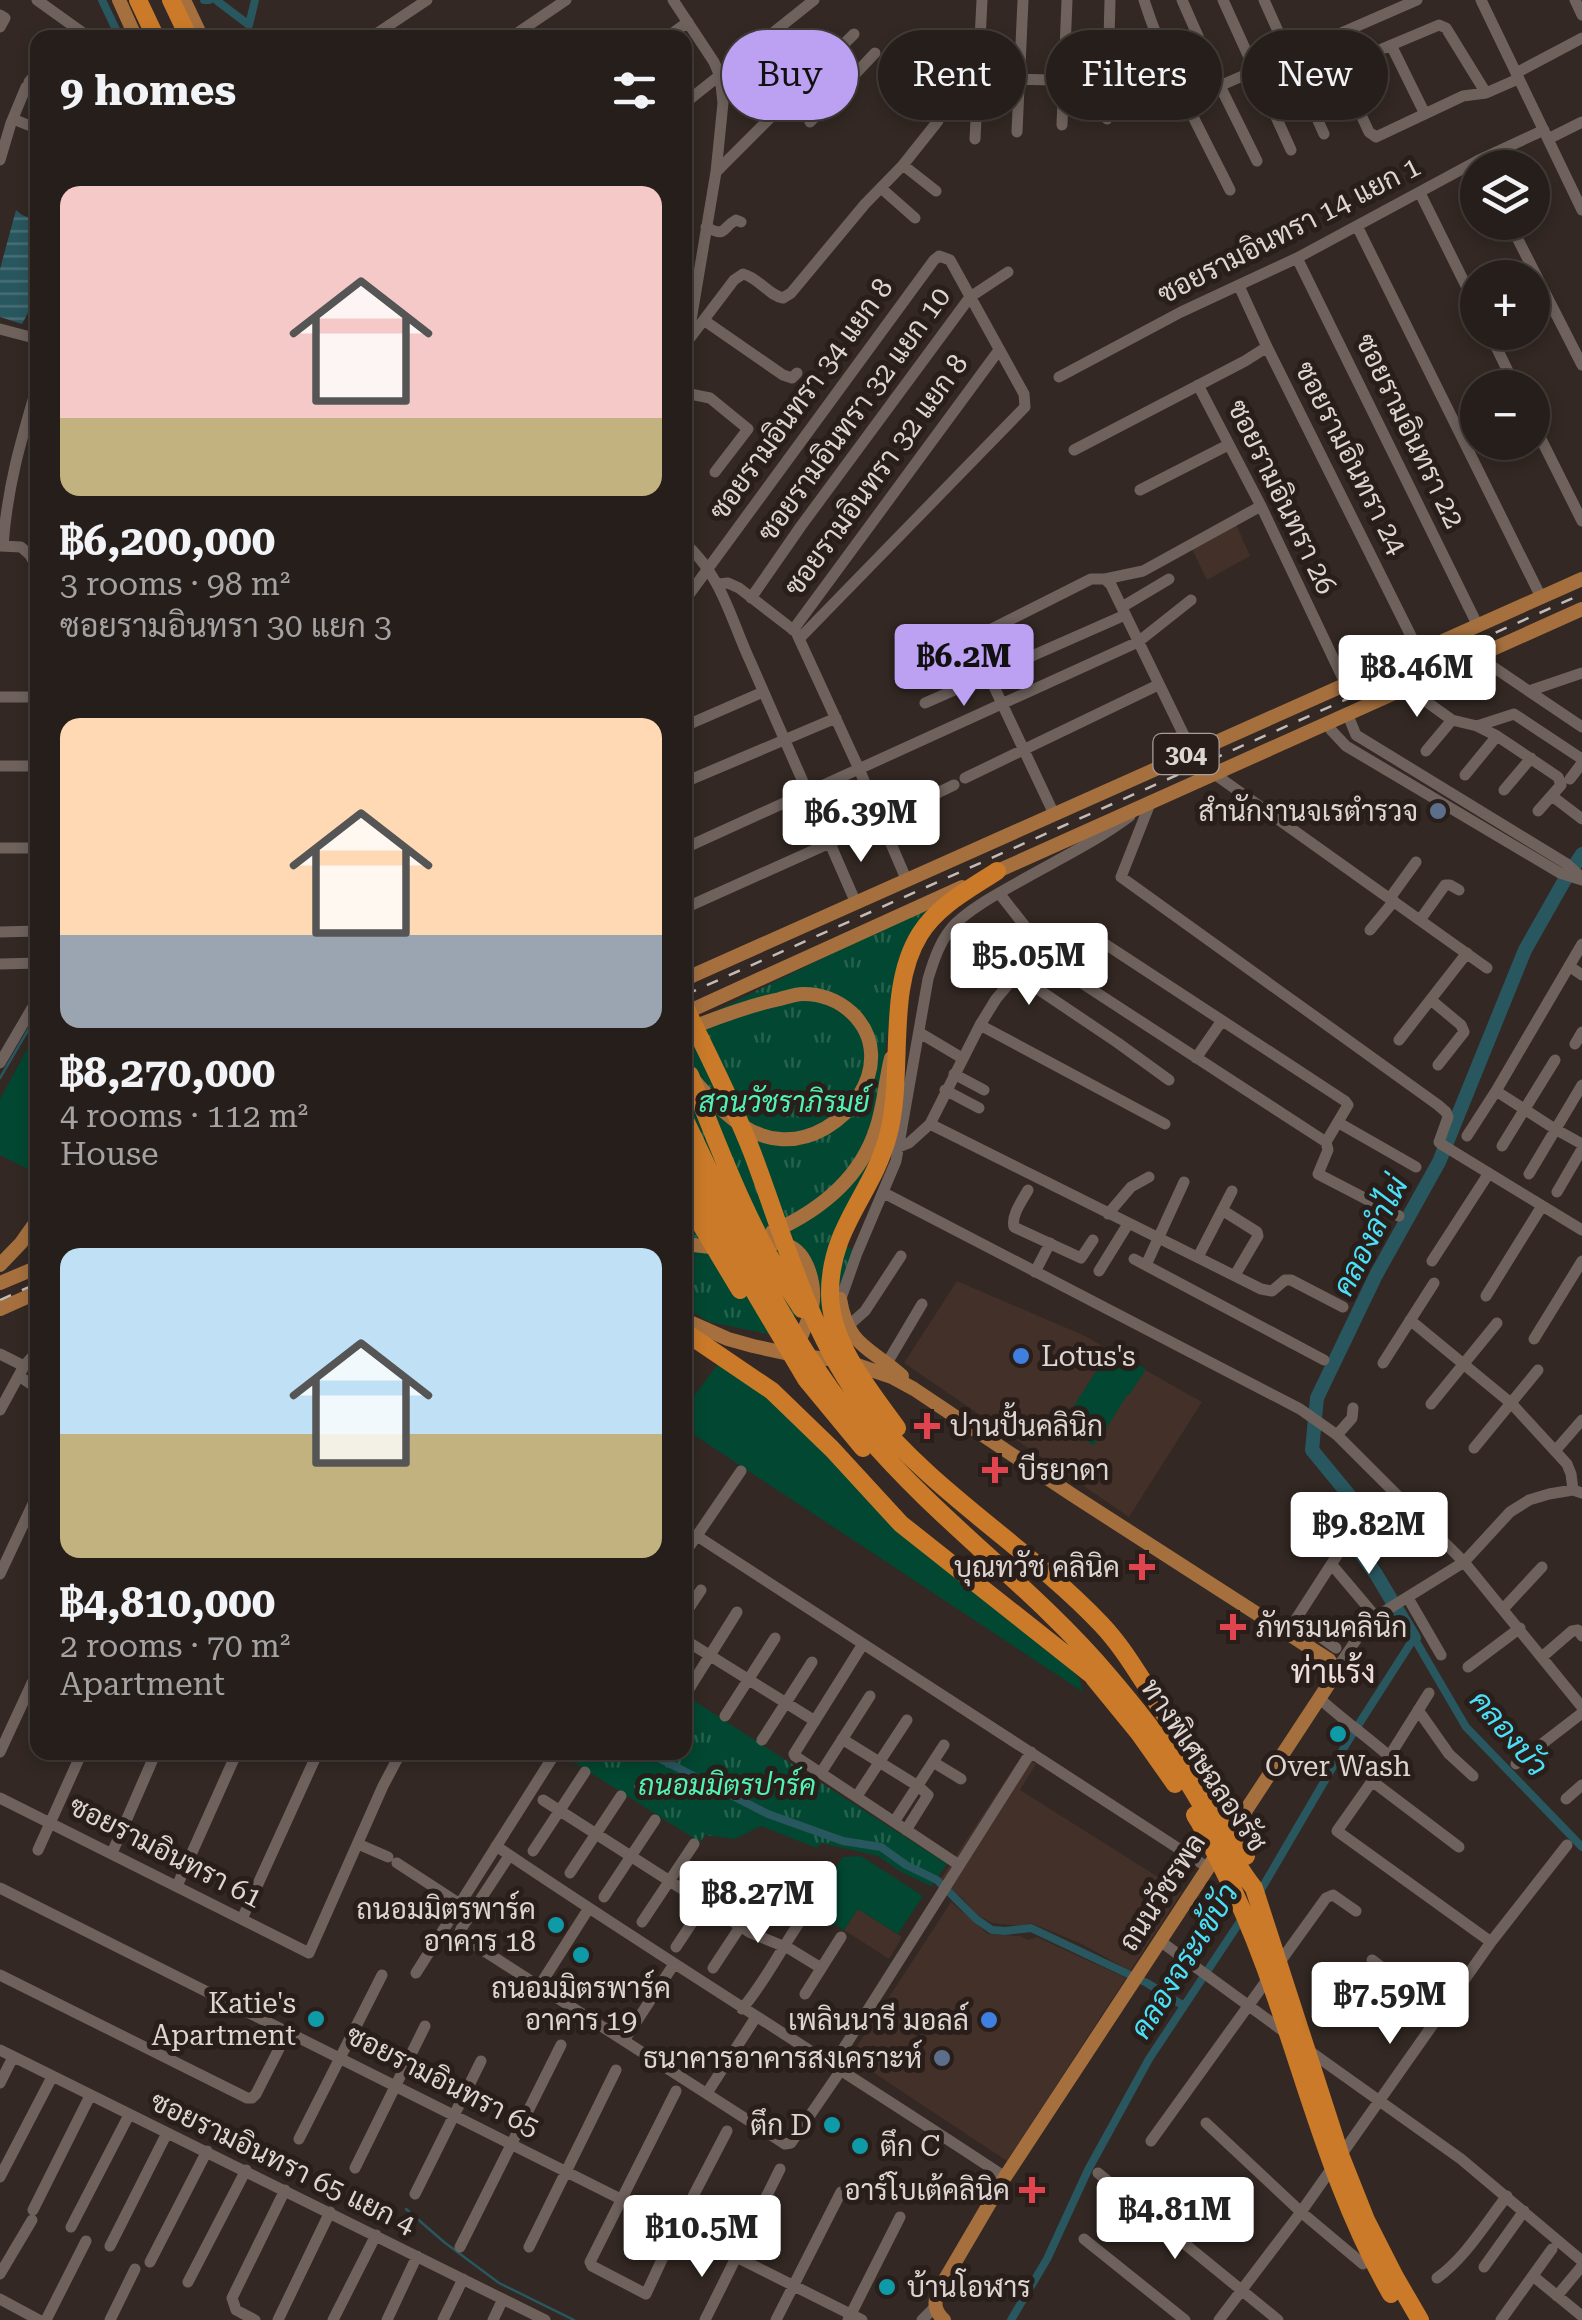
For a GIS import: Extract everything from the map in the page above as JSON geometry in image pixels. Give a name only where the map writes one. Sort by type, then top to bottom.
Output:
[{"type":"highway","points":[[138,0],[152,30]]},
{"type":"highway","points":[[151,0],[164,30]]},
{"type":"highway","points":[[176,1],[185,30]]},
{"type":"highway","points":[[960,1500],[902,1434],[847,1354],[830,1296],[840,1236],[873,1176],[888,1136],[898,1073],[895,1043],[912,951],[934,916],[997,871]]},
{"type":"highway","points":[[692,1025],[750,1149],[820,1335]]},
{"type":"highway","points":[[692,1081],[751,1222],[783,1281],[842,1373],[896,1442],[1056,1582],[1121,1648],[1215,1796],[1246,1857],[1254,1888]]},
{"type":"highway","name":"ทางพิเศษฉลองรัช","points":[[692,1135],[736,1228],[802,1348],[864,1432],[950,1522],[1052,1614],[1141,1714],[1254,1888],[1366,2220],[1420,2320]]},
{"type":"highway","name":"ทางพิเศษฉลองรัช","points":[[692,1175],[722,1237],[806,1379],[856,1441],[940,1529],[1045,1624],[1093,1676],[1164,1768],[1200,1824],[1241,1904],[1349,2213],[1406,2320]]},
{"type":"highway","points":[[692,1210],[779,1350],[806,1379]]},
{"type":"highway","points":[[692,1337],[772,1392],[922,1543],[1093,1676]]},
{"type":"main road","points":[[118,0],[132,30]]},
{"type":"main road","points":[[176,1],[196,30]]},
{"type":"main road","name":"304","points":[[692,975],[1582,579]]},
{"type":"main road","points":[[1517,608],[1528,633]]},
{"type":"main road","name":"304","points":[[692,1007],[1582,609]]},
{"type":"main road","points":[[692,1027],[786,997],[829,997],[861,1023],[868,1041],[870,1069],[850,1111],[837,1122],[811,1135],[783,1140],[752,1132],[736,1122],[692,1076]]},
{"type":"main road","points":[[692,1245],[727,1248],[756,1240],[803,1217],[850,1177],[868,1151],[877,1126],[895,1043]]},
{"type":"main road","points":[[0,1265],[30,1230]]},
{"type":"main road","points":[[756,1240],[788,1246],[805,1262],[812,1286],[812,1306],[794,1355]]},
{"type":"main road","points":[[0,1283],[30,1270]]},
{"type":"main road","points":[[0,1309],[30,1296]]},
{"type":"main road","points":[[812,1306],[817,1316],[824,1319],[834,1314],[839,1303]]},
{"type":"main road","points":[[839,1303],[850,1334],[914,1389]]},
{"type":"main road","points":[[692,1323],[728,1338],[794,1355],[845,1361],[872,1369],[914,1389],[1329,1660],[1335,1671]]},
{"type":"main road","name":"ถนนวัชรพล","points":[[940,2314],[938,2293],[1006,2177],[1335,1671]]},
{"type":"street","points":[[37,0],[69,30]]},
{"type":"street","points":[[382,30],[427,0]]},
{"type":"street","points":[[522,30],[566,0]]},
{"type":"street","points":[[673,0],[720,76],[723,102],[716,172],[692,290]]},
{"type":"street","points":[[692,98],[814,0]]},
{"type":"street","points":[[980,30],[982,0]]},
{"type":"street","points":[[1022,30],[1023,0]]},
{"type":"street","points":[[1066,30],[1067,0]]},
{"type":"street","points":[[1109,30],[1110,0]]},
{"type":"street","points":[[1144,0],[1155,30]]},
{"type":"street","points":[[1182,0],[1195,30]]},
{"type":"street","points":[[1223,0],[1242,43]]},
{"type":"street","points":[[1264,0],[1277,30]]},
{"type":"street","points":[[1346,30],[1399,4],[1417,0]]},
{"type":"street","points":[[1480,0],[1582,208]]},
{"type":"street","points":[[1575,0],[1582,15]]},
{"type":"street","points":[[677,30],[688,22]]},
{"type":"street","points":[[1388,46],[1440,25],[1446,28],[1486,93]]},
{"type":"street","points":[[1364,120],[1372,135],[1381,136],[1463,96],[1486,93],[1582,38]]},
{"type":"street","points":[[1391,45],[1424,114]]},
{"type":"street","points":[[858,71],[875,53]]},
{"type":"street","points":[[0,160],[30,82]]},
{"type":"street","points":[[1222,90],[1258,161]]},
{"type":"street","points":[[13,119],[30,126]]},
{"type":"street","points":[[716,172],[768,120]]},
{"type":"street","points":[[976,139],[977,120]]},
{"type":"street","points":[[1017,132],[1018,120]]},
{"type":"street","points":[[1062,120],[1062,125]]},
{"type":"street","points":[[1195,120],[1230,190]]},
{"type":"street","points":[[1277,120],[1291,150]]},
{"type":"street","points":[[1318,120],[1324,134]]},
{"type":"street","points":[[692,337],[734,280],[743,274],[777,296],[784,298],[790,293],[938,122]]},
{"type":"street","name":"ซอยรามอินทรา 14 แยก 1","points":[[1511,150],[1582,122]]},
{"type":"street","points":[[903,165],[936,191]]},
{"type":"street","name":"ซอยรามอินทรา 14 แยก 1","points":[[1058,377],[1460,173]]},
{"type":"street","points":[[881,188],[915,218]]},
{"type":"street","points":[[1420,193],[1460,274]]},
{"type":"street","points":[[706,227],[718,233],[733,221],[742,222]]},
{"type":"street","points":[[1357,226],[1541,598]]},
{"type":"street","points":[[1518,240],[1582,364]]},
{"type":"street","name":"ซอยรามอินทรา 34 แยก 8","points":[[692,591],[934,260],[940,256],[950,260],[970,297]]},
{"type":"street","name":"ซอยรามอินทรา 22","points":[[1297,258],[1478,626]]},
{"type":"street","name":"ซอยรามอินทรา 32 แยก 10","points":[[751,598],[970,297],[1008,272]]},
{"type":"street","name":"ซอยรามอินทรา 24","points":[[1239,286],[1419,652]]},
{"type":"street","points":[[796,634],[1025,408],[1026,401],[970,297]]},
{"type":"street","points":[[705,321],[782,376],[792,378],[797,373]]},
{"type":"street","points":[[0,329],[30,338]]},
{"type":"street","points":[[1074,450],[1267,347]]},
{"type":"street","name":"ซอยรามอินทรา 32 แยก 8","points":[[796,634],[999,350]]},
{"type":"street","name":"ซอยรามอินทรา 26","points":[[1198,386],[1261,506],[1346,685]]},
{"type":"street","points":[[692,395],[710,398],[748,429],[715,472]]},
{"type":"street","points":[[30,410],[13,467],[2,546],[21,547],[30,558]]},
{"type":"street","points":[[1140,490],[1228,445]]},
{"type":"street","points":[[1550,457],[1582,520]]},
{"type":"street","points":[[932,659],[1091,579],[1108,582],[1143,571],[1261,506]]},
{"type":"street","points":[[692,550],[718,584],[856,903]]},
{"type":"street","points":[[924,703],[1049,649],[1123,611],[1169,579]]},
{"type":"street","points":[[1108,582],[1192,752]]},
{"type":"street","points":[[718,584],[734,585],[796,634],[907,881]]},
{"type":"street","points":[[692,845],[1138,642],[1190,600]]},
{"type":"street","points":[[972,640],[1054,814]]},
{"type":"street","points":[[1476,656],[1582,728]]},
{"type":"street","points":[[1529,691],[1582,673]]},
{"type":"street","points":[[692,905],[880,820],[1158,685]]},
{"type":"street","points":[[1406,686],[1452,720],[1497,736],[1561,780],[1538,812]]},
{"type":"street","points":[[692,723],[764,692]]},
{"type":"street","points":[[0,697],[30,697]]},
{"type":"street","points":[[1347,713],[1356,735],[1572,874]]},
{"type":"street","points":[[1477,726],[1514,714],[1582,761],[1570,779]]},
{"type":"street","points":[[692,779],[836,718]]},
{"type":"street","points":[[1426,751],[1452,720]]},
{"type":"street","points":[[1328,722],[1346,746],[1572,874]]},
{"type":"street","points":[[1465,774],[1497,736]]},
{"type":"street","points":[[1504,790],[1531,758]]},
{"type":"street","points":[[0,766],[30,766]]},
{"type":"street","points":[[1213,773],[1487,968]]},
{"type":"street","points":[[1552,796],[1582,819]]},
{"type":"street","points":[[822,1358],[857,1252],[896,1161],[928,979],[946,936],[976,906],[1102,835],[1150,801]]},
{"type":"street","points":[[1150,801],[1121,877],[1438,1105],[1448,1117],[1441,1144],[1582,1230]]},
{"type":"street","points":[[0,848],[30,848]]},
{"type":"street","points":[[1370,930],[1416,862]]},
{"type":"street","points":[[1420,920],[1445,885],[1459,890]]},
{"type":"street","points":[[998,893],[1031,934],[1082,961]]},
{"type":"street","points":[[0,932],[30,932]]},
{"type":"street","points":[[1326,1142],[1348,1105],[1345,1101],[1097,940],[1074,974],[1077,980],[1326,1142],[1328,1150],[1318,1174],[1399,1216]]},
{"type":"street","points":[[1467,1136],[1582,944]]},
{"type":"street","points":[[1400,1040],[1467,953]]},
{"type":"street","points":[[0,964],[30,963]]},
{"type":"street","points":[[1569,966],[1582,975]]},
{"type":"street","points":[[899,1147],[930,1124],[980,1025],[1007,983],[1018,978],[1170,1080]]},
{"type":"street","points":[[1431,1000],[1464,1032],[1438,1065]]},
{"type":"street","points":[[0,1063],[30,1012]]},
{"type":"street","points":[[1196,1058],[1220,1022]]},
{"type":"street","points":[[980,1025],[1165,1124]]},
{"type":"street","points":[[920,1033],[962,1058]]},
{"type":"street","points":[[1502,1146],[1555,1060]]},
{"type":"street","points":[[954,1074],[984,1090]]},
{"type":"street","points":[[1529,1174],[1582,1085]]},
{"type":"street","points":[[946,1090],[978,1108]]},
{"type":"street","points":[[1496,1092],[1582,1146],[1557,1192]]},
{"type":"street","points":[[1339,1123],[1416,1167]]},
{"type":"street","points":[[930,1124],[1266,1291],[1291,1280],[1343,1306]]},
{"type":"street","points":[[1432,1261],[1489,1173]]},
{"type":"street","points":[[1108,1214],[1131,1188],[1149,1177]]},
{"type":"street","points":[[1184,1182],[1158,1238],[1140,1262],[1324,1360]]},
{"type":"street","points":[[1028,1190],[1014,1216],[1014,1227],[1081,1258],[1092,1240]]},
{"type":"street","points":[[1198,1257],[1232,1192]]},
{"type":"street","points":[[884,1193],[1305,1412],[1333,1432],[1464,1562],[1582,1710],[1516,1764]]},
{"type":"street","points":[[1486,1296],[1542,1206]]},
{"type":"street","points":[[1222,1210],[1258,1232],[1236,1275]]},
{"type":"street","points":[[1099,1272],[1128,1224]]},
{"type":"street","points":[[1035,1272],[1050,1244]]},
{"type":"street","points":[[847,1327],[865,1311],[900,1256]]},
{"type":"street","points":[[1534,1338],[1582,1261]]},
{"type":"street","points":[[1384,1363],[1434,1283]]},
{"type":"street","points":[[887,1362],[922,1304]]},
{"type":"street","points":[[1335,1671],[1379,1614],[1464,1562],[1510,1512],[1529,1500],[1578,1491],[1567,1464],[1512,1404],[1410,1320]]},
{"type":"street","points":[[1430,1404],[1497,1324]]},
{"type":"street","points":[[0,1354],[30,1380]]},
{"type":"street","points":[[0,1410],[30,1360]]},
{"type":"street","points":[[1474,1448],[1538,1370]]},
{"type":"street","points":[[1333,1432],[1352,1418],[1352,1408]]},
{"type":"street","points":[[1556,1450],[1582,1420]]},
{"type":"street","points":[[692,1542],[741,1471]]},
{"type":"street","points":[[0,1574],[30,1510]]},
{"type":"street","points":[[696,1536],[1207,1867]]},
{"type":"street","points":[[1336,1648],[1296,1619],[1345,1543]]},
{"type":"street","points":[[1332,1565],[1379,1614]]},
{"type":"street","points":[[1504,1608],[1542,1567]]},
{"type":"street","points":[[692,1604],[701,1590]]},
{"type":"street","points":[[1405,1599],[1441,1655]]},
{"type":"street","points":[[692,1684],[738,1612]]},
{"type":"street","points":[[1468,1668],[1520,1628]]},
{"type":"street","points":[[1542,1657],[1572,1631],[1578,1630],[1582,1636]]},
{"type":"street","points":[[725,1716],[776,1638]]},
{"type":"street","points":[[692,1644],[815,1721]]},
{"type":"street","points":[[863,1644],[794,1754],[959,1866]]},
{"type":"street","points":[[762,1740],[812,1662]]},
{"type":"street","points":[[0,1752],[30,1687]]},
{"type":"street","points":[[1429,1694],[1337,1832],[1491,1942]]},
{"type":"street","points":[[822,1771],[870,1696]]},
{"type":"street","points":[[1319,1698],[1389,1756]]},
{"type":"street","points":[[1418,1710],[1449,1754],[1473,1776]]},
{"type":"street","points":[[859,1794],[907,1720]]},
{"type":"street","points":[[842,1739],[929,1796],[906,1830]]},
{"type":"street","points":[[894,1822],[944,1745]]},
{"type":"street","points":[[510,1856],[459,1935],[788,2144],[1031,1752]]},
{"type":"street","points":[[38,1850],[78,1760]]},
{"type":"street","points":[[112,1853],[153,1760]]},
{"type":"street","points":[[177,1886],[233,1760]]},
{"type":"street","points":[[242,1919],[314,1760]]},
{"type":"street","points":[[397,1760],[358,1844],[392,1860],[460,1904]]},
{"type":"street","points":[[416,1973],[551,1760]]},
{"type":"street","points":[[933,1762],[961,1779]]},
{"type":"street","points":[[533,1851],[585,1772]]},
{"type":"street","points":[[1372,1781],[1459,1847]]},
{"type":"street","points":[[1566,1799],[1582,1786]]},
{"type":"street","points":[[570,1873],[621,1796]]},
{"type":"street","name":"ซอยรามอินทรา 61","points":[[0,1798],[309,1953],[358,1844]]},
{"type":"street","points":[[542,1800],[740,1926],[821,1968]]},
{"type":"street","points":[[604,1897],[656,1820]]},
{"type":"street","points":[[642,1922],[694,1844]]},
{"type":"street","points":[[1219,2320],[1301,2212],[1491,1942],[1567,1845]]},
{"type":"street","points":[[496,1846],[1006,2177]]},
{"type":"street","points":[[189,1858],[210,1868]]},
{"type":"street","points":[[676,1946],[729,1867]]},
{"type":"street","name":"ซอยรามอินทรา 65","points":[[0,1888],[340,2056],[853,2318]]},
{"type":"street","points":[[713,1968],[761,1895]]},
{"type":"street","points":[[1151,2140],[1326,1898],[1340,1898],[1356,1911]]},
{"type":"street","points":[[540,1985],[589,1908]]},
{"type":"street","points":[[742,2008],[801,1920]]},
{"type":"street","points":[[805,1994],[841,1937]]},
{"type":"street","points":[[1160,1941],[1524,2211],[1582,2264],[1558,2296]]},
{"type":"street","points":[[1372,1960],[1441,2012]]},
{"type":"street","points":[[625,2039],[674,1964]]},
{"type":"street","points":[[0,1975],[247,2098],[256,2094],[288,2030]]},
{"type":"street","points":[[299,2138],[382,1975]]},
{"type":"street","points":[[707,2094],[756,2017]]},
{"type":"street","points":[[355,2168],[425,2026]]},
{"type":"street","points":[[460,2247],[561,2045]]},
{"type":"street","name":"ซอยรามอินทรา 65 แยก 4","points":[[0,2050],[544,2320]]},
{"type":"street","points":[[0,2083],[13,2057]]},
{"type":"street","points":[[415,2194],[481,2061]]},
{"type":"street","points":[[529,2247],[616,2070]]},
{"type":"street","points":[[0,2178],[52,2077]]},
{"type":"street","points":[[676,2091],[620,2199],[590,2262],[592,2266],[646,2294],[727,2132]]},
{"type":"street","points":[[0,2274],[90,2096]]},
{"type":"street","points":[[71,2227],[129,2115]]},
{"type":"street","points":[[1206,2123],[1301,2212],[1364,2264]]},
{"type":"street","points":[[110,2246],[167,2133]]},
{"type":"street","points":[[150,2262],[206,2151]]},
{"type":"street","points":[[705,2320],[780,2169]]},
{"type":"street","points":[[188,2282],[246,2170]]},
{"type":"street","points":[[1098,2173],[1278,2320]]},
{"type":"street","points":[[253,2319],[236,2310],[232,2298],[285,2190]]},
{"type":"street","points":[[776,2320],[841,2192]]},
{"type":"street","points":[[1438,2278],[1464,2254],[1507,2196]]},
{"type":"street","points":[[1484,2268],[1524,2211]]},
{"type":"street","points":[[278,2320],[330,2212]]},
{"type":"street","points":[[853,2318],[900,2217]]},
{"type":"street","points":[[333,2320],[376,2235]]},
{"type":"street","points":[[1084,2239],[1185,2320]]},
{"type":"street","points":[[0,2299],[43,2320],[86,2241]]},
{"type":"street","points":[[1501,2320],[1552,2249]]},
{"type":"street","points":[[387,2320],[417,2256]]},
{"type":"street","points":[[110,2320],[135,2270]]},
{"type":"street","points":[[1533,2276],[1582,2316]]},
{"type":"street","points":[[444,2320],[463,2279]]},
{"type":"street","points":[[492,2320],[503,2299]]},
{"type":"street","points":[[922,2320],[940,2314]]},
{"type":"shaded area","points":[[1236,524],[1250,556],[1207,580],[1191,547]]},
{"type":"shaded area","points":[[957,1281],[1083,1335],[1202,1402],[1129,1517],[904,1363]]},
{"type":"shaded area","points":[[1022,1755],[1036,1764],[1020,1790],[1182,1892],[1130,1971],[1082,1944],[1031,1923],[992,1923],[976,1914],[940,1880]]},
{"type":"shaded area","points":[[951,1902],[988,1934],[1028,1940],[1037,1937],[1126,1978],[1007,2161],[850,2057]]},
{"type":"shaded area","points":[[858,1909],[902,1937],[889,1959],[844,1930]]},
{"type":"green space","name":"สวนวัชราภิรมย์","points":[[941,900],[895,979],[882,1074],[886,1130],[834,1241],[854,1250],[828,1314],[822,1313],[814,1268],[805,1251],[805,1293],[790,1333],[784,1337],[709,1322],[692,1311],[692,1023]]},
{"type":"green space","points":[[30,1044],[30,1170],[0,1155],[0,1099]]},
{"type":"green space","points":[[1110,1349],[1146,1369],[1093,1445],[1062,1425]]},
{"type":"green space","points":[[721,1360],[749,1379],[1055,1654],[1079,1678],[1083,1692],[692,1434],[694,1396]]},
{"type":"green space","name":"ถนอมมิตรปาร์ค","points":[[692,1700],[947,1864],[931,1886],[878,1856],[821,1843],[817,1848],[761,1826],[735,1839],[705,1835],[700,1842],[570,1760],[692,1760]]},
{"type":"green space","points":[[861,1856],[923,1896],[898,1934],[858,1909],[844,1930],[820,1916],[826,1906],[819,1902],[843,1857]]},
{"type":"water","points":[[16,210],[30,218],[30,309],[22,324],[0,317],[0,269]]},
{"type":"waterway","points":[[102,0],[116,30]]},
{"type":"waterway","points":[[204,0],[209,0]]},
{"type":"waterway","points":[[216,0],[249,25],[255,0]]},
{"type":"waterway","name":"คลองลำไผ่","points":[[1414,1638],[1353,1543],[1349,1495],[1312,1450],[1317,1398],[1376,1275],[1439,1162],[1525,950],[1582,854]]},
{"type":"waterway","points":[[0,1078],[30,1027]]},
{"type":"waterway","name":"คลองจระเข้บัว","points":[[1259,1893],[1414,1638],[1466,1727],[1582,1847]]},
{"type":"waterway","points":[[663,1760],[768,1814],[843,1841],[881,1847],[937,1880],[992,1930],[1031,1928],[1147,1983],[1184,2006]]},
{"type":"waterway","name":"คลองจระเข้บัว","points":[[1011,2320],[1047,2259],[1088,2170],[1149,2059],[1243,1917]]},
{"type":"waterway","points":[[406,2209],[499,2283],[574,2320]]},
{"type":"railway","points":[[692,992],[1582,594]]},
{"type":"railway","points":[[0,1300],[30,1287]]},
{"type":"place","name":"สำนักงานจเรตำรวจ","points":[[1438,811]]},
{"type":"place","name":"Lotus's","points":[[1021,1356]]},
{"type":"place","name":"ปานปั้นคลินิก","points":[[927,1426]]},
{"type":"place","name":"บีรยาดา","points":[[995,1470]]},
{"type":"place","name":"บุณทวัช คลินิค","points":[[1142,1567]]},
{"type":"place","name":"ภัทรมนคลินิก","points":[[1233,1627]]},
{"type":"place","name":"Over Wash","points":[[1338,1734]]},
{"type":"place","name":"ถนอมมิตรพาร์ค อาคาร 18","points":[[556,1925]]},
{"type":"place","name":"ถนอมมิตรพาร์ค อาคาร 19","points":[[581,1955]]},
{"type":"place","name":"Katie's Apartment","points":[[316,2019]]},
{"type":"place","name":"เพลินนารี มอลล์","points":[[989,2020]]},
{"type":"place","name":"ธนาคารอาคารสงเคราะห์","points":[[942,2058]]},
{"type":"place","name":"ตึก D","points":[[832,2125]]},
{"type":"place","name":"ตึก C","points":[[860,2146]]},
{"type":"place","name":"อาร์โบเต้คลินิค","points":[[1032,2190]]},
{"type":"place","name":"บ้านโอฬาร","points":[[887,2287]]},
{"type":"district","name":"ท่าแร้ง","points":[[1333,1672]]},
{"type":"water label","name":"คลองบัว","points":[[1509,1733]]}]
